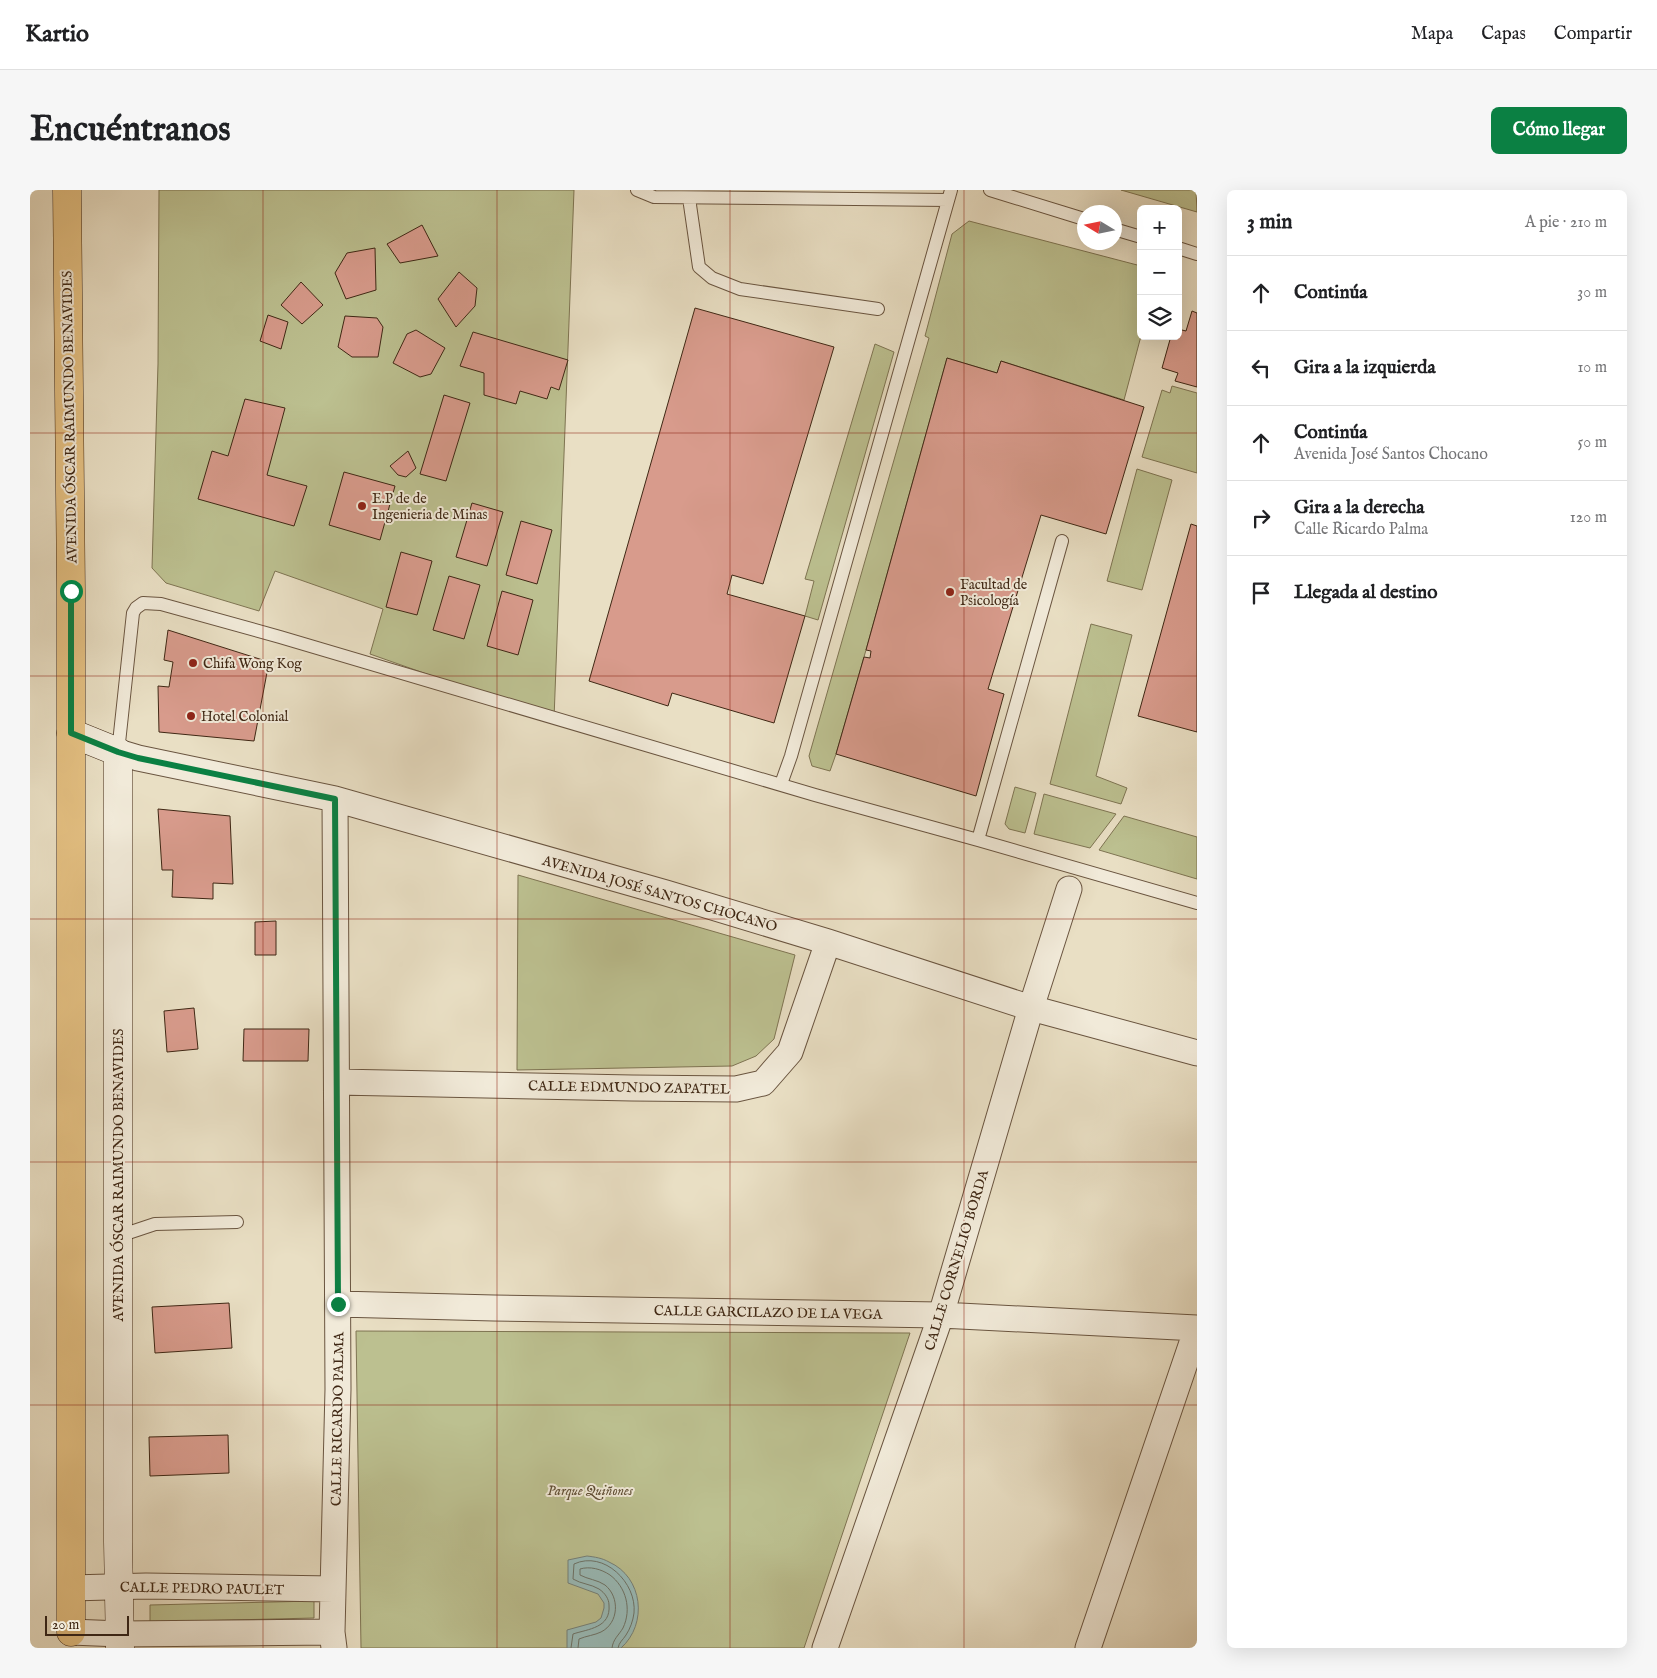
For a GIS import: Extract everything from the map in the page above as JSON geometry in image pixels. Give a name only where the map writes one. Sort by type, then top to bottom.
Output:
[{"type":"main road","name":"AVENIDA ÓSCAR RAIMUNDO BENAVIDES","points":[[67,190],[71,733],[71,1632]]},
{"type":"main road","points":[[71,733],[118,752]]},
{"type":"main road","name":"AVENIDA ÓSCAR RAIMUNDO BENAVIDES","points":[[118,752],[120,1641]]},
{"type":"street","name":"AVENIDA JOSÉ SANTOS CHOCANO","points":[[118,752],[138,758],[335,799],[675,896],[828,942],[1031,1008],[1197,1053]]},
{"type":"street","name":"CALLE RICARDO PALMA","points":[[333,1640],[338,1389],[335,799]]},
{"type":"street","name":"CALLE CORNELIO BORDA","points":[[825,1648],[941,1315],[1031,1008],[1072,879]]},
{"type":"street","name":"CALLE EDMUNDO ZAPATEL","points":[[337,1082],[717,1089],[736,1089],[763,1083],[790,1052],[828,942]]},
{"type":"street","name":"CALLE GARCILAZO DE LA VEGA","points":[[338,1304],[941,1315],[1197,1328]]},
{"type":"street","points":[[1088,1648],[1197,1328]]},
{"type":"street","name":"CALLE PEDRO PAULET","points":[[71,1588],[334,1589]]},
{"type":"street","points":[[71,1632],[120,1641],[333,1640]]},
{"type":"lane","points":[[637,190],[654,197],[689,198],[949,195],[791,756],[781,784]]},
{"type":"lane","points":[[990,190],[1077,217]]},
{"type":"lane","points":[[689,198],[699,267],[712,278],[740,289],[878,309]]},
{"type":"lane","points":[[1122,231],[1137,236]]},
{"type":"lane","points":[[1182,249],[1197,254]]},
{"type":"lane","points":[[978,840],[1062,541]]},
{"type":"lane","points":[[118,752],[133,613],[143,602],[162,604],[815,795],[978,840],[1072,879],[1197,903]]},
{"type":"lane","points":[[119,1236],[155,1224],[237,1222]]},
{"type":"green space","points":[[159,190],[574,190],[554,719],[370,654],[383,609],[275,571],[259,611],[166,583],[152,568],[158,364]]},
{"type":"green space","points":[[1121,190],[1196,190],[1197,212],[1182,208],[1182,205],[1173,205]]},
{"type":"green space","points":[[969,221],[1137,265],[1137,340],[1140,340],[1124,400],[1001,361],[997,373],[947,358],[866,650],[830,771],[812,766],[809,756],[929,338],[925,336],[952,234]]},
{"type":"green space","points":[[875,344],[894,352],[818,620],[805,616],[814,581],[805,579]]},
{"type":"green space","points":[[1172,386],[1197,393],[1197,473],[1142,457],[1162,390],[1170,393]]},
{"type":"green space","points":[[1137,469],[1172,480],[1142,590],[1107,581]]},
{"type":"green space","points":[[1091,624],[1132,635],[1096,776],[1127,788],[1121,804],[1050,784]]},
{"type":"green space","points":[[1015,787],[1036,793],[1025,833],[1009,829],[1005,824]]},
{"type":"green space","points":[[1044,794],[1116,814],[1090,848],[1034,834]]},
{"type":"green space","points":[[1124,816],[1197,837],[1197,879],[1099,850]]},
{"type":"green space","points":[[518,875],[795,955],[774,1039],[756,1056],[732,1066],[517,1070]]},
{"type":"green space","name":"Parque Quiñones","points":[[356,1331],[910,1333],[804,1648],[361,1648]]},
{"type":"green space","points":[[314,1601],[314,1618],[150,1622],[150,1605]]},
{"type":"water","points":[[587,1556],[604,1560],[620,1569],[629,1578],[635,1589],[638,1614],[635,1627],[630,1638],[621,1648],[567,1648],[567,1630],[596,1622],[601,1618],[604,1608],[604,1603],[598,1594],[568,1583],[568,1560]]},
{"type":"building","points":[[422,225],[438,256],[400,263],[387,244]]},
{"type":"building","points":[[375,248],[376,290],[346,299],[335,273],[347,253]]},
{"type":"building","points":[[459,272],[477,288],[475,306],[456,327],[438,299]]},
{"type":"building","points":[[301,282],[323,305],[302,324],[281,305]]},
{"type":"building","points":[[695,308],[834,347],[763,584],[732,575],[727,594],[805,616],[774,723],[672,693],[668,706],[589,681]]},
{"type":"building","points":[[1192,311],[1197,313],[1197,387],[1175,381],[1178,373],[1162,368],[1170,340],[1182,340],[1182,330],[1186,331]]},
{"type":"building","points":[[268,315],[288,322],[281,349],[260,341]]},
{"type":"building","points":[[345,316],[377,318],[383,327],[378,357],[352,357],[338,347]]},
{"type":"building","points":[[416,330],[445,348],[431,374],[420,377],[393,363],[407,334]]},
{"type":"building","points":[[473,332],[568,360],[559,390],[551,387],[547,399],[520,391],[516,404],[484,395],[484,373],[460,366]]},
{"type":"building","name":"Facultad de Psicología","points":[[947,358],[997,373],[1001,361],[1144,407],[1106,534],[1041,515],[988,689],[1004,694],[976,796],[836,754],[864,657],[870,658],[871,651],[866,650]]},
{"type":"building","points":[[444,395],[470,403],[446,481],[420,474]]},
{"type":"building","points":[[245,399],[285,408],[267,475],[307,486],[294,526],[198,499],[212,451],[228,456]]},
{"type":"building","points":[[408,451],[416,468],[406,477],[398,475],[390,466]]},
{"type":"building","name":"E.P de de Ingenieria de Minas","points":[[344,472],[395,486],[380,540],[329,525]]},
{"type":"building","points":[[472,503],[503,512],[487,566],[456,557]]},
{"type":"building","points":[[521,521],[552,530],[537,584],[506,575]]},
{"type":"building","points":[[1191,524],[1197,526],[1197,732],[1138,716]]},
{"type":"building","points":[[401,552],[432,561],[417,615],[386,607]]},
{"type":"building","points":[[449,576],[480,585],[464,639],[433,630]]},
{"type":"building","points":[[502,591],[533,600],[518,655],[487,646]]},
{"type":"building","points":[[168,630],[269,662],[254,741],[159,732],[158,686],[169,687],[173,662],[164,660]]},
{"type":"building","points":[[158,809],[230,816],[233,884],[213,883],[213,899],[172,897],[173,870],[162,870]]},
{"type":"building","points":[[276,921],[276,955],[255,955],[255,922]]},
{"type":"building","points":[[194,1008],[198,1049],[167,1052],[164,1011]]},
{"type":"building","points":[[244,1029],[309,1029],[308,1061],[243,1061]]},
{"type":"building","points":[[229,1303],[232,1348],[155,1353],[152,1307]]},
{"type":"building","points":[[228,1435],[229,1473],[150,1476],[149,1437]]},
{"type":"place","name":"E.P de de Ingenieria de Minas","points":[[362,506]]},
{"type":"place","name":"Facultad de Psicología","points":[[950,592]]},
{"type":"place","name":"Chifa Wong Kog","points":[[193,663]]},
{"type":"place","name":"Hotel Colonial","points":[[191,716]]},
{"type":"route","points":[[71,591],[71,733],[138,758],[335,799],[338,1304]]}]
